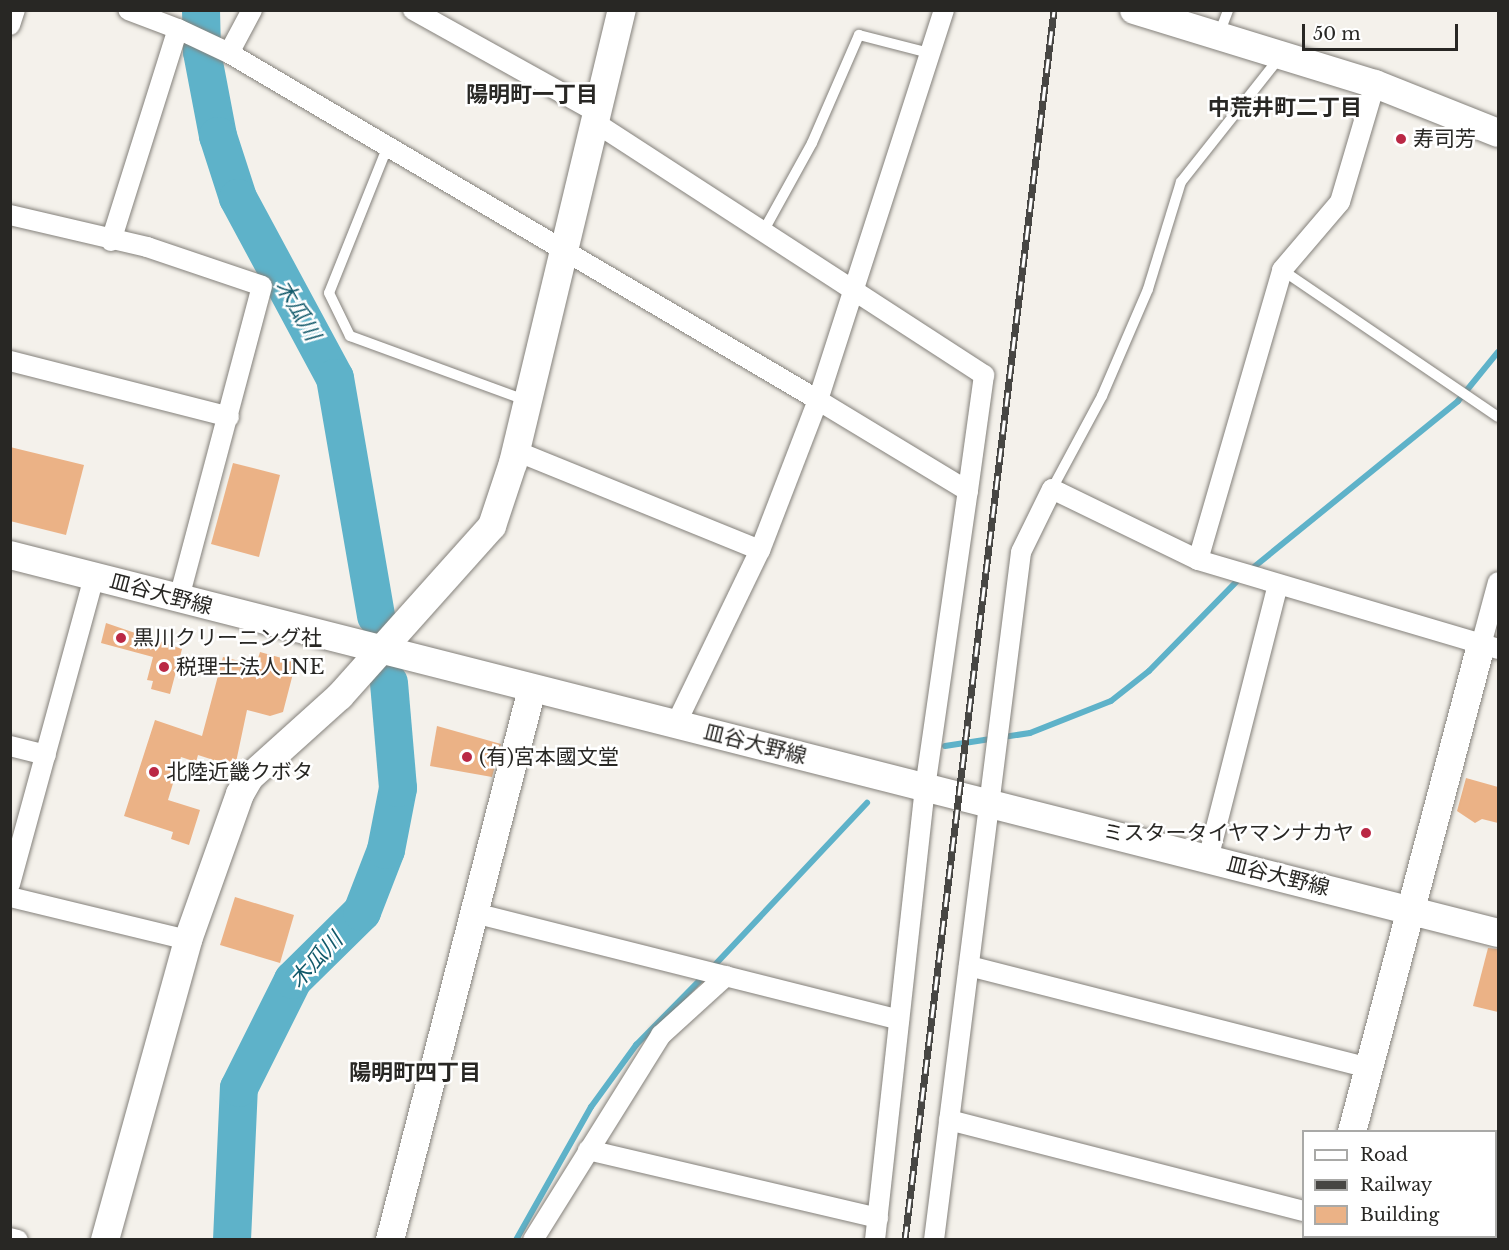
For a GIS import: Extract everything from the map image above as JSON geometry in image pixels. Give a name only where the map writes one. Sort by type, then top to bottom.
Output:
[{"type":"street","points":[[10,25],[15,10]]},
{"type":"street","points":[[128,10],[178,29],[229,53],[564,254],[818,400],[968,491]]},
{"type":"street","points":[[229,53],[252,10]]},
{"type":"street","points":[[413,10],[597,118],[984,375],[925,788],[875,1239]]},
{"type":"street","points":[[105,1239],[188,940],[250,777],[340,696],[376,650],[442,588],[492,526],[529,401],[622,10]]},
{"type":"street","points":[[676,724],[760,550],[818,400],[933,55],[944,10]]},
{"type":"street","points":[[1134,10],[1223,22],[1282,54],[1375,84],[1498,133]]},
{"type":"street","points":[[111,241],[178,29]]},
{"type":"street","points":[[1198,560],[1282,270],[1340,202],[1375,84]]},
{"type":"street","points":[[10,215],[194,261],[262,286],[179,599]]},
{"type":"street","points":[[10,361],[229,417]]},
{"type":"street","points":[[516,451],[760,550]]},
{"type":"street","points":[[934,1239],[1021,552],[1052,489],[1198,560],[1257,580],[1490,647]]},
{"type":"street","name":"皿谷大野線","points":[[10,555],[376,650],[1411,908],[1498,933]]},
{"type":"street","points":[[10,884],[94,577]]},
{"type":"street","points":[[1352,1130],[1411,908],[1490,647],[1498,582]]},
{"type":"street","points":[[1208,859],[1278,585]]},
{"type":"street","points":[[390,1239],[478,914],[532,689]]},
{"type":"street","points":[[10,746],[46,755]]},
{"type":"street","points":[[10,897],[188,940]]},
{"type":"street","points":[[478,914],[900,1020]]},
{"type":"street","points":[[969,966],[1369,1068]]},
{"type":"street","points":[[533,1239],[660,1035],[726,976]]},
{"type":"street","points":[[949,1120],[1302,1210]]},
{"type":"street","points":[[588,1150],[878,1218]]},
{"type":"street","points":[[10,1238],[18,1239]]},
{"type":"lane","points":[[764,230],[813,143],[859,35],[933,55]]},
{"type":"lane","points":[[1052,489],[1102,396],[1143,300],[1180,182],[1282,54]]},
{"type":"lane","points":[[387,148],[329,293],[351,336],[529,401]]},
{"type":"lane","points":[[1282,270],[1457,386],[1498,417]]},
{"type":"building","points":[[10,447],[84,465],[66,535],[10,521]]},
{"type":"building","points":[[233,463],[280,475],[259,557],[211,544]]},
{"type":"building","points":[[106,623],[182,649],[170,694],[151,689],[153,681],[147,680],[153,657],[101,643]]},
{"type":"building","points":[[260,652],[296,662],[283,712],[270,716],[247,710],[235,767],[198,755],[196,762],[181,757],[168,800],[200,810],[189,845],[171,839],[173,832],[124,816],[155,720],[202,736],[223,657],[256,665]]},
{"type":"building","points":[[437,726],[501,744],[492,777],[430,766]]},
{"type":"building","points":[[1466,778],[1498,787],[1498,823],[1482,819],[1475,823],[1457,811]]},
{"type":"building","points":[[235,897],[294,915],[280,963],[220,945]]},
{"type":"building","points":[[1488,948],[1498,949],[1498,1012],[1473,1006]]},
{"type":"waterway","name":"木瓜川","points":[[201,10],[202,52],[218,136],[238,198],[335,378],[376,616]]},
{"type":"waterway","points":[[1249,571],[1458,401],[1498,352]]},
{"type":"waterway","points":[[945,746],[1030,733],[1111,701],[1149,671],[1241,577]]},
{"type":"waterway","name":"木瓜川","points":[[232,1240],[239,1088],[293,980],[362,912],[386,850],[398,788],[389,682]]},
{"type":"waterway","points":[[711,969],[867,803]]},
{"type":"waterway","points":[[516,1240],[591,1107],[636,1045],[704,976]]},
{"type":"railway","points":[[905,1240],[1054,10]]},
{"type":"place","name":"寿司芳","points":[[1401,139]]},
{"type":"place","name":"黒川クリーニング社","points":[[121,638]]},
{"type":"place","name":"税理士法人1NE","points":[[164,667]]},
{"type":"place","name":"(有)宮本國文堂","points":[[467,757]]},
{"type":"place","name":"北陸近畿クボタ","points":[[154,772]]},
{"type":"place","name":"ミスタータイヤマンナカヤ","points":[[1366,833]]},
{"type":"district","name":"陽明町一丁目","points":[[532,95]]},
{"type":"district","name":"中荒井町二丁目","points":[[1285,108]]},
{"type":"district","name":"陽明町四丁目","points":[[415,1073]]}]
